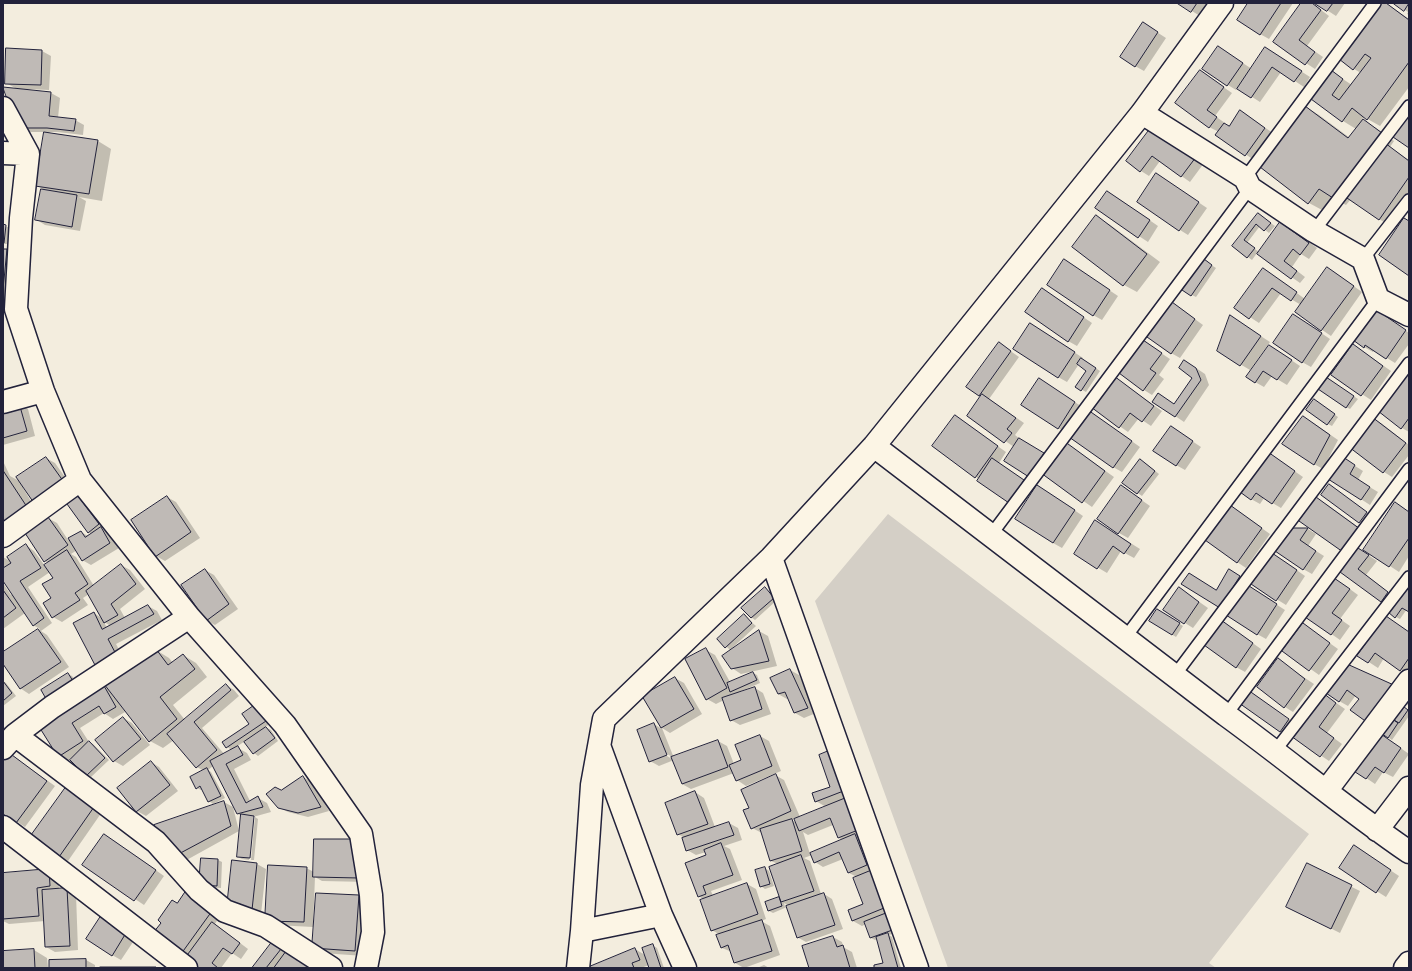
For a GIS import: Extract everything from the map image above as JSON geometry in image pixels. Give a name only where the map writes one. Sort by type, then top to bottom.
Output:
[{"type":"street","points":[[578,968],[592,785],[604,720],[770,558],[874,446],[1142,113],[1222,3]]},
{"type":"street","points":[[3,108],[28,154],[21,218],[16,310],[43,391],[80,480],[190,617],[285,725],[361,834],[371,895],[373,932],[366,968]]},
{"type":"street","points":[[1142,113],[1248,183],[1314,231],[1362,259],[1378,299],[1409,314]]},
{"type":"street","points":[[3,153],[28,154]]},
{"type":"street","points":[[3,402],[43,391]]},
{"type":"street","points":[[874,446],[1377,830],[1409,852]]},
{"type":"street","points":[[3,536],[80,480]]},
{"type":"street","points":[[770,558],[917,968]]},
{"type":"street","points":[[190,617],[52,707],[9,741],[156,842],[199,890],[225,911],[266,926],[331,968]]},
{"type":"street","points":[[1326,791],[1409,681]]},
{"type":"street","points":[[599,747],[661,915],[685,968]]},
{"type":"street","points":[[1377,830],[1409,788]]},
{"type":"street","points":[[3,826],[186,968]]},
{"type":"street","points":[[3,848],[27,845]]},
{"type":"street","points":[[582,931],[661,915]]},
{"type":"street","points":[[1405,968],[1409,963]]},
{"type":"lane","points":[[991,535],[1248,183],[1375,3]]},
{"type":"lane","points":[[1314,231],[1409,106]]},
{"type":"lane","points":[[1362,259],[1409,200]]},
{"type":"lane","points":[[1125,638],[1378,299]]},
{"type":"lane","points":[[1175,675],[1409,363]]},
{"type":"lane","points":[[1226,715],[1409,469]]},
{"type":"lane","points":[[1275,751],[1409,577]]},
{"type":"shaded area","points":[[888,514],[1309,834],[1209,963],[1216,968],[948,968],[815,601]]},
{"type":"building","points":[[1177,3],[1197,3],[1191,12]]},
{"type":"building","points":[[1248,3],[1281,3],[1260,35],[1237,20]]},
{"type":"building","points":[[1301,3],[1312,3],[1321,10],[1299,40],[1315,52],[1305,65],[1273,42]]},
{"type":"building","points":[[1314,3],[1333,3],[1327,11]]},
{"type":"building","points":[[1381,3],[1386,3],[1409,20],[1409,62],[1367,120],[1352,108],[1342,122],[1311,99],[1331,70],[1343,79],[1332,95],[1339,100],[1371,58],[1365,54],[1353,70],[1339,59]]},
{"type":"building","points":[[1393,3],[1409,3],[1404,11]]},
{"type":"building","points":[[1143,22],[1158,32],[1135,67],[1120,57]]},
{"type":"building","points":[[1218,46],[1243,63],[1227,86],[1202,69]]},
{"type":"building","points":[[1265,47],[1302,71],[1294,82],[1272,67],[1251,98],[1237,89]]},
{"type":"building","points":[[6,48],[42,50],[41,85],[5,84]]},
{"type":"building","points":[[1200,70],[1224,87],[1207,110],[1217,117],[1209,128],[1175,103]]},
{"type":"building","points":[[3,87],[51,92],[49,116],[76,119],[74,131],[47,128],[18,128]]},
{"type":"building","points":[[1305,106],[1348,138],[1363,119],[1382,133],[1333,198],[1319,189],[1308,204],[1260,167]]},
{"type":"building","points":[[1240,110],[1265,128],[1245,156],[1215,135],[1224,123],[1229,126]]},
{"type":"building","points":[[1409,115],[1409,148],[1393,137]]},
{"type":"building","points":[[1153,125],[1196,157],[1181,177],[1152,156],[1140,172],[1126,161]]},
{"type":"building","points":[[44,132],[98,140],[89,194],[35,186]]},
{"type":"building","points":[[1385,143],[1409,161],[1409,177],[1379,220],[1347,198]]},
{"type":"building","points":[[1156,173],[1199,202],[1179,231],[1137,202]]},
{"type":"building","points":[[41,189],[77,195],[72,227],[35,220]]},
{"type":"building","points":[[1107,191],[1150,220],[1138,238],[1095,208]]},
{"type":"building","points":[[1258,213],[1271,223],[1264,231],[1256,224],[1244,240],[1255,248],[1247,258],[1232,246]]},
{"type":"building","points":[[1096,215],[1147,254],[1123,286],[1072,247]]},
{"type":"building","points":[[1404,218],[1409,221],[1409,276],[1379,255]]},
{"type":"building","points":[[1280,222],[1309,243],[1300,255],[1293,249],[1284,261],[1297,271],[1291,279],[1257,254]]},
{"type":"building","points":[[3,224],[6,225],[4,243],[3,242]]},
{"type":"building","points":[[3,249],[7,249],[3,290]]},
{"type":"building","points":[[1064,259],[1110,290],[1093,316],[1047,285]]},
{"type":"building","points":[[1204,259],[1212,265],[1191,296],[1182,290]]},
{"type":"building","points":[[1327,267],[1354,286],[1321,331],[1295,312]]},
{"type":"building","points":[[1263,268],[1297,292],[1291,301],[1272,288],[1249,319],[1234,308]]},
{"type":"building","points":[[1042,288],[1084,317],[1068,342],[1025,312]]},
{"type":"building","points":[[1172,302],[1195,319],[1171,354],[1147,337]]},
{"type":"building","points":[[1380,302],[1389,308],[1384,315],[1406,330],[1386,359],[1365,345],[1364,348],[1353,340]]},
{"type":"building","points":[[1293,314],[1322,333],[1302,363],[1273,343]]},
{"type":"building","points":[[1230,315],[1261,336],[1240,366],[1217,351]]},
{"type":"building","points":[[1030,323],[1075,352],[1058,378],[1013,349]]},
{"type":"building","points":[[1143,340],[1162,353],[1150,369],[1156,373],[1143,391],[1119,373]]},
{"type":"building","points":[[999,342],[1011,351],[979,396],[966,387]]},
{"type":"building","points":[[1353,344],[1383,366],[1361,396],[1331,375]]},
{"type":"building","points":[[1269,345],[1292,360],[1277,380],[1263,371],[1255,383],[1246,377]]},
{"type":"building","points":[[1081,358],[1096,368],[1081,391],[1075,387],[1086,371],[1077,364]]},
{"type":"building","points":[[1184,360],[1196,368],[1201,380],[1175,417],[1152,402],[1158,393],[1174,404],[1192,378],[1179,368]]},
{"type":"building","points":[[1409,369],[1409,418],[1401,429],[1378,411]]},
{"type":"building","points":[[1114,376],[1154,406],[1142,422],[1130,413],[1119,428],[1091,407]]},
{"type":"building","points":[[1326,377],[1354,396],[1346,408],[1318,389]]},
{"type":"building","points":[[1039,378],[1075,402],[1058,429],[1021,405]]},
{"type":"building","points":[[982,394],[1016,418],[1007,429],[1012,433],[1004,443],[967,416]]},
{"type":"building","points":[[1314,399],[1335,414],[1327,425],[1306,410]]},
{"type":"building","points":[[19,403],[27,431],[3,438],[3,408]]},
{"type":"building","points":[[1088,410],[1132,441],[1113,468],[1069,437]]},
{"type":"building","points":[[955,415],[998,446],[975,478],[932,446]]},
{"type":"building","points":[[1303,416],[1330,435],[1314,465],[1282,444]]},
{"type":"building","points":[[1372,417],[1406,443],[1383,473],[1349,447]]},
{"type":"building","points":[[1171,426],[1193,441],[1176,466],[1153,451]]},
{"type":"building","points":[[1019,438],[1044,453],[1029,477],[1004,461]]},
{"type":"building","points":[[1064,441],[1105,471],[1082,503],[1041,473]]},
{"type":"building","points":[[1268,452],[1295,471],[1272,504],[1256,493],[1251,500],[1240,492]]},
{"type":"building","points":[[46,457],[66,485],[36,506],[16,477]]},
{"type":"building","points":[[1343,457],[1355,465],[1350,474],[1370,487],[1361,500],[1328,479]]},
{"type":"building","points":[[992,458],[1024,480],[1009,503],[977,481]]},
{"type":"building","points":[[1140,459],[1155,471],[1137,494],[1122,483]]},
{"type":"building","points":[[4,472],[31,513],[8,528],[3,522]]},
{"type":"building","points":[[1329,484],[1367,512],[1359,523],[1321,495]]},
{"type":"building","points":[[1037,485],[1075,510],[1053,543],[1015,519]]},
{"type":"building","points":[[1121,485],[1142,500],[1118,534],[1097,519]]},
{"type":"building","points":[[78,496],[99,524],[88,533],[67,504]]},
{"type":"building","points":[[167,496],[191,532],[155,557],[131,520]]},
{"type":"building","points":[[1316,497],[1360,529],[1343,552],[1299,521]]},
{"type":"building","points":[[1395,502],[1409,512],[1409,538],[1389,567],[1363,550]]},
{"type":"building","points":[[1230,505],[1262,528],[1237,563],[1205,540]]},
{"type":"building","points":[[48,517],[68,545],[44,562],[25,533]]},
{"type":"building","points":[[1095,520],[1131,544],[1124,554],[1113,546],[1097,569],[1074,554]]},
{"type":"building","points":[[101,527],[110,543],[82,561],[68,538],[81,531],[85,537]]},
{"type":"building","points":[[1291,528],[1308,528],[1300,540],[1316,551],[1303,570],[1275,551]]},
{"type":"building","points":[[26,544],[41,568],[20,581],[44,618],[33,626],[3,581],[3,568],[11,563],[7,557]]},
{"type":"building","points":[[1358,548],[1369,555],[1358,569],[1388,592],[1381,602],[1340,572]]},
{"type":"building","points":[[67,550],[88,584],[75,593],[80,600],[52,618],[43,603],[51,598],[42,584],[53,578],[44,565]]},
{"type":"building","points":[[1272,553],[1297,570],[1276,601],[1251,584]]},
{"type":"building","points":[[121,564],[136,584],[111,604],[118,615],[104,623],[86,591]]},
{"type":"building","points":[[205,569],[229,604],[206,621],[181,585]]},
{"type":"building","points":[[1229,569],[1240,576],[1220,608],[1181,584],[1189,573],[1216,590]]},
{"type":"building","points":[[1334,578],[1350,589],[1332,613],[1342,620],[1331,635],[1305,617]]},
{"type":"building","points":[[1246,584],[1277,604],[1257,635],[1226,615]]},
{"type":"building","points":[[765,587],[774,598],[751,618],[741,608]]},
{"type":"building","points":[[1179,587],[1199,602],[1184,624],[1163,610]]},
{"type":"building","points":[[1405,588],[1409,590],[1409,612],[1402,608],[1395,618],[1388,612]]},
{"type":"building","points":[[3,590],[16,608],[3,618]]},
{"type":"building","points":[[148,605],[154,614],[108,639],[117,656],[96,667],[73,623],[94,612],[102,629]]},
{"type":"building","points":[[1157,609],[1180,623],[1172,635],[1149,621]]},
{"type":"building","points":[[744,614],[752,623],[725,648],[717,639]]},
{"type":"building","points":[[1386,616],[1409,632],[1409,658],[1400,671],[1375,653],[1368,663],[1357,656]]},
{"type":"building","points":[[1221,620],[1253,643],[1236,668],[1204,645]]},
{"type":"building","points":[[1303,623],[1330,643],[1309,671],[1282,651]]},
{"type":"building","points":[[38,629],[61,662],[20,689],[3,664],[3,652]]},
{"type":"building","points":[[759,630],[769,661],[731,669],[722,656]]},
{"type":"building","points":[[706,648],[727,688],[706,700],[685,659]]},
{"type":"building","points":[[156,649],[168,665],[183,654],[195,669],[160,697],[177,719],[149,742],[104,684]]},
{"type":"building","points":[[1278,658],[1305,679],[1284,708],[1257,687]]},
{"type":"building","points":[[1347,664],[1396,686],[1368,723],[1350,710],[1359,699],[1347,690],[1339,702],[1326,693]]},
{"type":"building","points":[[790,669],[808,708],[794,713],[785,692],[778,694],[770,678]]},
{"type":"building","points":[[753,672],[757,680],[730,692],[727,683]]},
{"type":"building","points":[[68,673],[76,686],[49,704],[41,690]]},
{"type":"building","points":[[675,677],[694,709],[661,728],[642,696]]},
{"type":"building","points":[[3,681],[12,693],[3,701]]},
{"type":"building","points":[[103,684],[116,707],[104,714],[99,706],[72,723],[83,741],[58,757],[38,725]]},
{"type":"building","points":[[226,684],[231,690],[194,722],[217,750],[196,768],[167,734]]},
{"type":"building","points":[[755,687],[762,709],[730,721],[722,698]]},
{"type":"building","points":[[1248,690],[1289,719],[1280,732],[1239,703]]},
{"type":"building","points":[[1323,693],[1336,703],[1319,727],[1334,738],[1320,757],[1291,736]]},
{"type":"building","points":[[1399,703],[1408,710],[1399,723],[1389,717]]},
{"type":"building","points":[[255,705],[266,721],[226,748],[222,742],[249,724],[242,714]]},
{"type":"building","points":[[1388,716],[1398,723],[1388,738],[1378,731]]},
{"type":"building","points":[[123,717],[141,739],[113,762],[95,740]]},
{"type":"building","points":[[654,723],[667,755],[649,762],[637,730]]},
{"type":"building","points":[[266,727],[275,738],[253,754],[244,742]]},
{"type":"building","points":[[1375,730],[1401,748],[1384,773],[1375,767],[1366,779],[1349,768]]},
{"type":"building","points":[[760,735],[772,766],[736,781],[729,765],[741,760],[735,745]]},
{"type":"building","points":[[718,740],[728,767],[682,784],[671,757]]},
{"type":"building","points":[[89,741],[105,758],[86,776],[70,760]]},
{"type":"building","points":[[238,746],[243,755],[226,764],[246,803],[258,796],[263,807],[237,814],[210,761]]},
{"type":"building","points":[[831,750],[846,790],[815,802],[812,793],[830,787],[819,755]]},
{"type":"building","points":[[8,752],[47,781],[16,823],[3,814],[3,760]]},
{"type":"building","points":[[151,761],[170,785],[136,812],[117,788]]},
{"type":"building","points":[[207,768],[221,796],[208,802],[200,786],[196,789],[190,777]]},
{"type":"building","points":[[776,774],[791,811],[751,829],[743,810],[749,808],[741,790]]},
{"type":"building","points":[[303,776],[321,807],[298,813],[278,808],[266,794],[275,787],[281,790]]},
{"type":"building","points":[[66,787],[94,807],[59,857],[30,837]]},
{"type":"building","points":[[695,791],[708,824],[677,835],[665,803]]},
{"type":"building","points":[[846,798],[858,830],[838,838],[830,818],[799,831],[794,819]]},
{"type":"building","points":[[224,801],[231,826],[173,857],[154,825]]},
{"type":"building","points":[[241,814],[254,816],[250,858],[237,857]]},
{"type":"building","points":[[792,819],[802,851],[770,861],[760,829]]},
{"type":"building","points":[[729,822],[734,835],[686,851],[682,838]]},
{"type":"building","points":[[104,834],[156,870],[134,901],[82,865]]},
{"type":"building","points":[[855,834],[867,865],[848,873],[839,852],[814,863],[810,853]]},
{"type":"building","points":[[314,839],[360,839],[359,878],[313,877]]},
{"type":"building","points":[[721,843],[733,875],[703,886],[706,894],[698,897],[685,863],[706,855],[704,850]]},
{"type":"building","points":[[1354,845],[1391,870],[1376,893],[1339,868]]},
{"type":"building","points":[[801,855],[814,891],[781,902],[769,867]]},
{"type":"building","points":[[201,858],[218,859],[217,886],[199,885]]},
{"type":"building","points":[[232,860],[257,863],[252,910],[227,907]]},
{"type":"building","points":[[1307,863],[1352,885],[1331,929],[1286,907]]},
{"type":"building","points":[[268,865],[307,867],[304,922],[265,921]]},
{"type":"building","points":[[765,867],[770,884],[760,887],[755,870]]},
{"type":"building","points":[[49,869],[50,886],[37,888],[39,916],[3,919],[3,873]]},
{"type":"building","points":[[875,869],[889,906],[852,921],[848,910],[863,904],[853,878]]},
{"type":"building","points":[[747,883],[758,914],[711,931],[700,900]]},
{"type":"building","points":[[67,888],[70,946],[45,947],[42,890]]},
{"type":"building","points":[[186,891],[212,911],[181,954],[153,933],[161,923],[158,920],[172,900],[177,903]]},
{"type":"building","points":[[316,893],[359,895],[355,951],[312,948]]},
{"type":"building","points":[[824,893],[835,925],[797,938],[786,906]]},
{"type":"building","points":[[779,897],[782,906],[768,911],[765,902]]},
{"type":"building","points":[[892,911],[898,928],[870,938],[864,922]]},
{"type":"building","points":[[101,916],[126,933],[112,956],[86,939]]},
{"type":"building","points":[[762,920],[772,951],[734,963],[728,945],[721,948],[716,935]]},
{"type":"building","points":[[212,922],[240,943],[232,954],[223,948],[212,963],[218,968],[195,968],[184,960]]},
{"type":"building","points":[[888,933],[898,968],[874,968],[874,965],[883,963],[876,937]]},
{"type":"building","points":[[833,936],[837,947],[843,945],[850,968],[809,968],[802,946]]},
{"type":"building","points":[[272,942],[281,949],[266,968],[252,968]]},
{"type":"building","points":[[653,944],[661,968],[649,968],[642,948]]},
{"type":"building","points":[[635,948],[640,960],[632,963],[634,968],[586,968]]},
{"type":"building","points":[[34,949],[35,968],[3,968],[3,951]]},
{"type":"building","points":[[288,949],[311,966],[309,968],[274,968]]},
{"type":"building","points":[[86,959],[86,968],[49,968],[49,960]]},
{"type":"building","points":[[156,967],[156,968],[100,968]]}]
